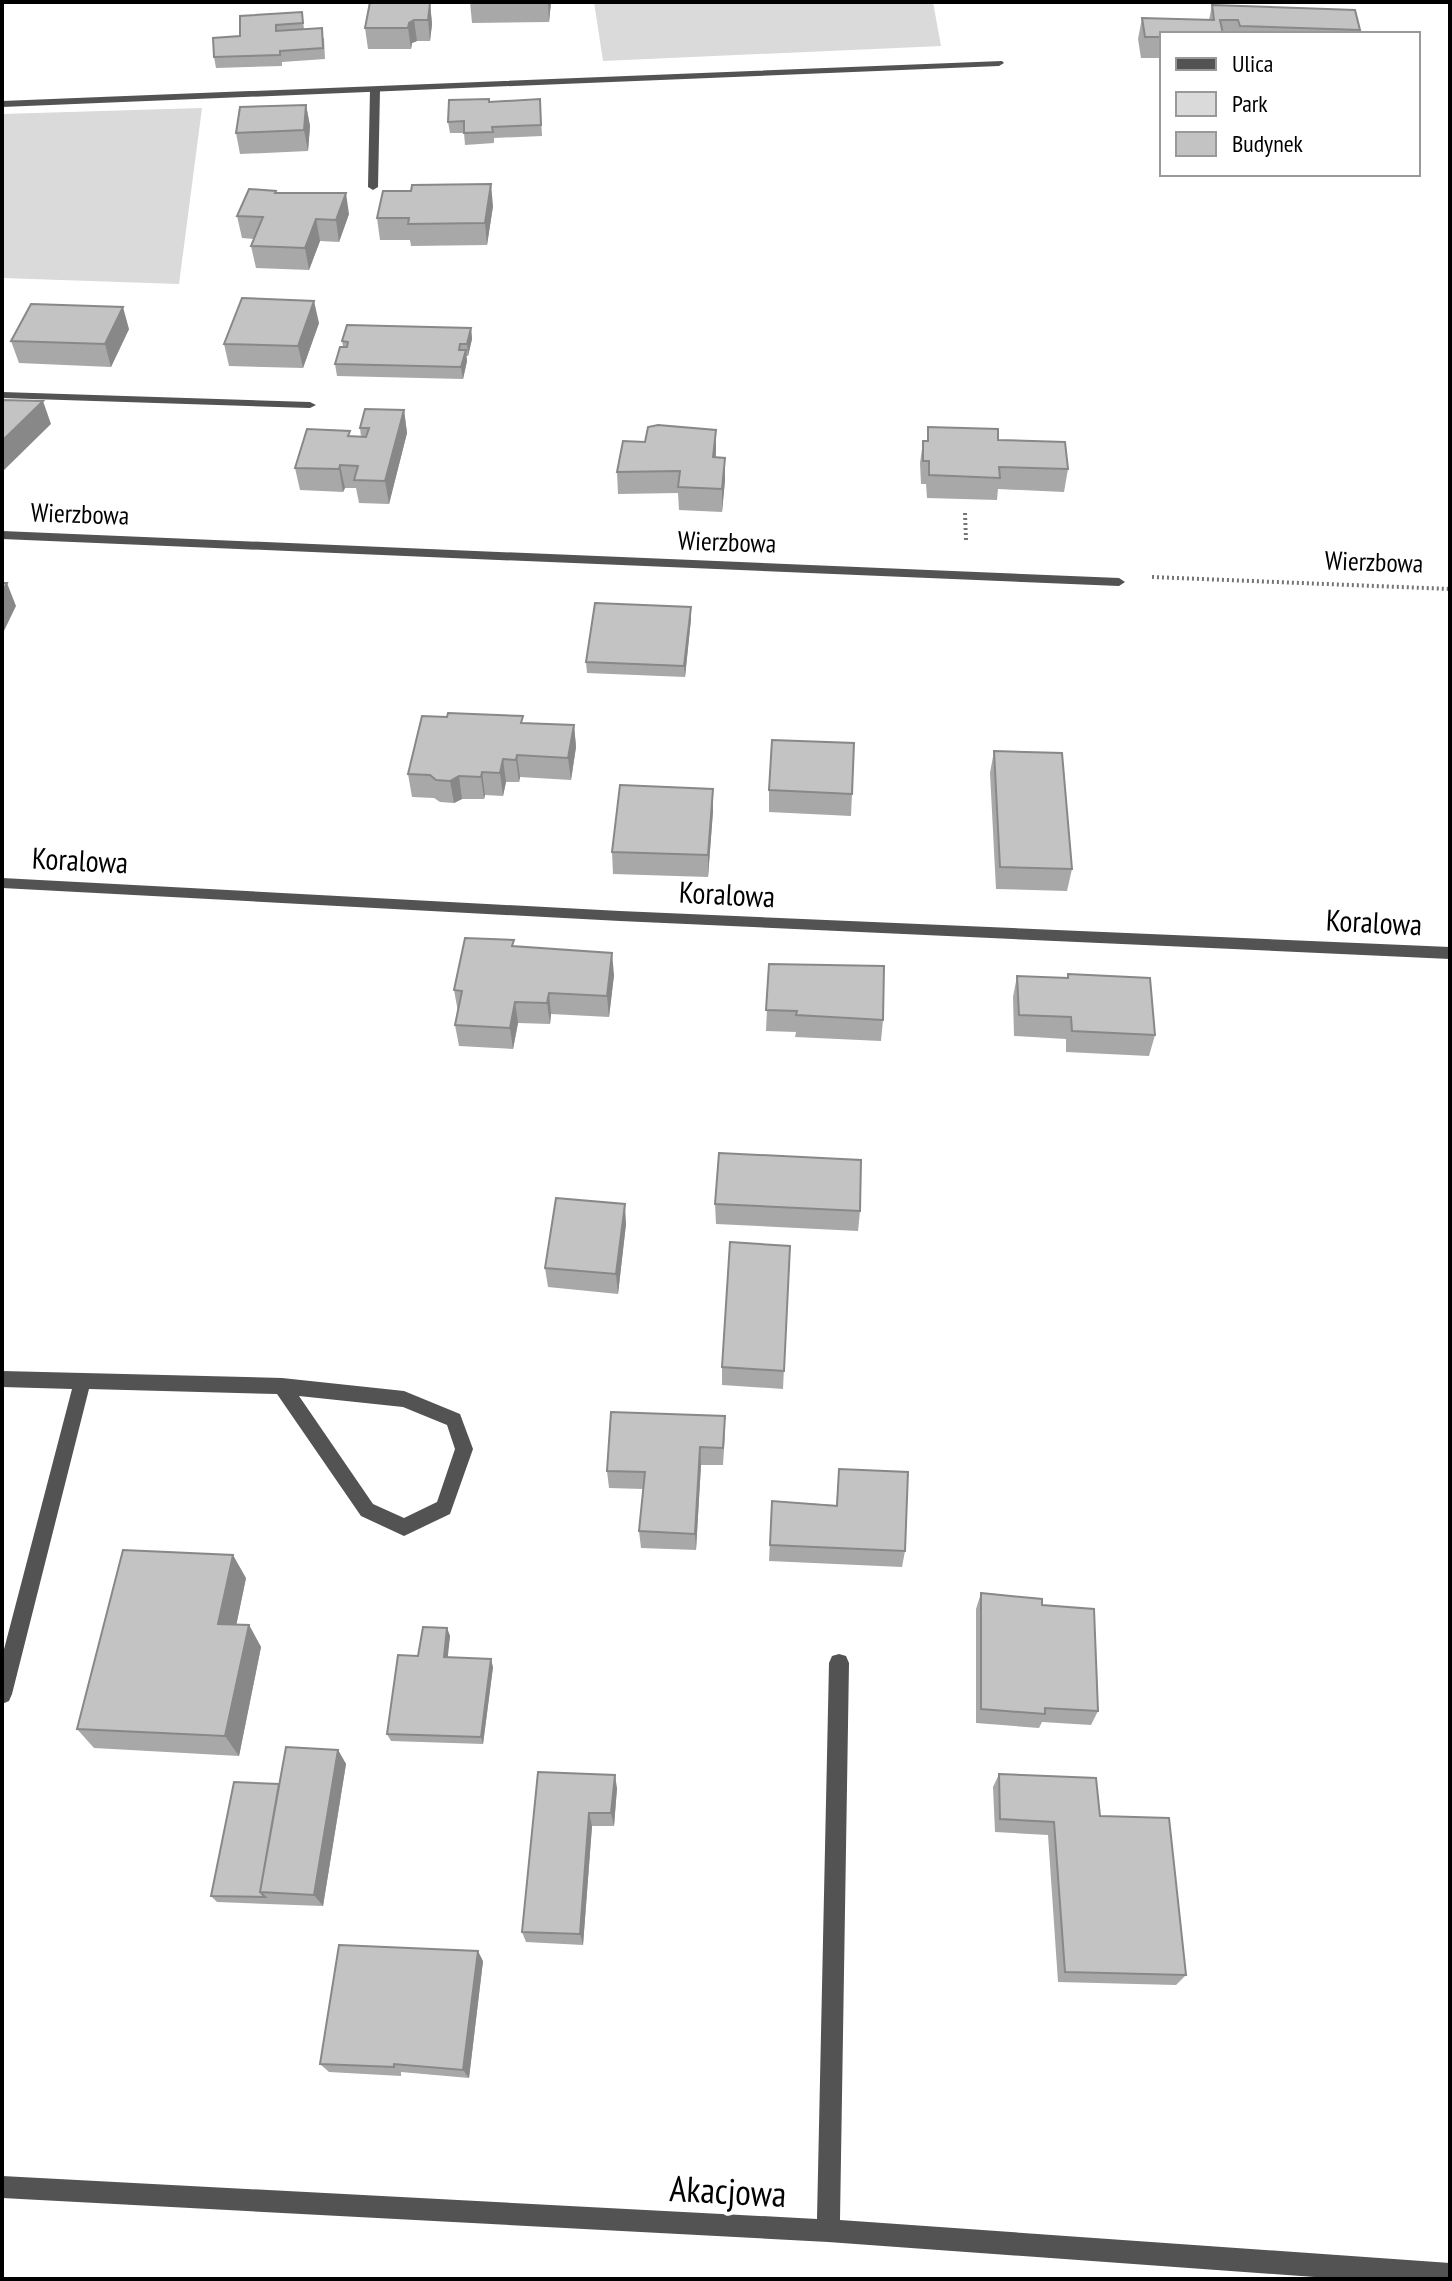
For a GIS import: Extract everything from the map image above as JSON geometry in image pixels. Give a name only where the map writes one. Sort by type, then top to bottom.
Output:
[{"type":"street","points":[[2,104],[999,63]]},
{"type":"street","points":[[373,187],[375,90]]},
{"type":"street","points":[[2,395],[310,405]]},
{"type":"street","name":"Wierzbowa","points":[[2,535],[1119,582]]},
{"type":"street","name":"Koralowa","points":[[2,883],[636,917],[1450,953]]},
{"type":"street","points":[[2,1379],[282,1386],[404,1399],[454,1420],[464,1449],[444,1508],[404,1527],[367,1510],[282,1386]]},
{"type":"street","points":[[2,1694],[83,1380]]},
{"type":"street","points":[[828,2231],[839,1663]]},
{"type":"street","name":"Akacjowa","points":[[2,2187],[828,2231],[1450,2275]]},
{"type":"path","name":"Wierzbowa","points":[[1119,582],[1141,577],[1450,589]]},
{"type":"green space","points":[[594,2],[933,2],[941,46],[603,61]]},
{"type":"green space","points":[[202,108],[179,284],[2,278],[2,114]]},
{"type":"building","points":[[370,2],[430,3],[428,20],[414,20],[408,28],[365,28]]},
{"type":"building","points":[[1212,5],[1355,10],[1360,30],[1240,26],[1238,20],[1220,20],[1223,32],[1160,32],[1160,37],[1145,37],[1142,18],[1214,20]]},
{"type":"building","points":[[302,12],[303,23],[276,25],[276,31],[322,28],[323,48],[280,51],[280,55],[214,57],[213,38],[240,36],[240,16]]},
{"type":"building","points":[[489,99],[489,102],[540,99],[541,125],[492,127],[493,132],[464,133],[464,121],[448,122],[449,100]]},
{"type":"building","points":[[306,105],[304,130],[236,133],[240,107]]},
{"type":"building","points":[[491,184],[485,223],[408,224],[409,218],[377,218],[383,191],[411,191],[412,185]]},
{"type":"building","points":[[249,189],[275,193],[346,193],[336,220],[316,219],[305,248],[251,246],[263,217],[237,216]]},
{"type":"building","points":[[242,298],[314,301],[298,346],[224,344]]},
{"type":"building","points":[[31,304],[123,307],[105,344],[11,341]]},
{"type":"building","points":[[347,325],[471,328],[467,344],[460,344],[459,350],[466,350],[461,367],[335,364],[340,347],[347,347],[348,342],[342,341]]},
{"type":"building","points":[[2,400],[43,401],[2,441]]},
{"type":"building","points":[[365,409],[404,410],[385,481],[354,480],[358,466],[295,468],[307,429],[350,431],[348,436],[366,437],[369,428],[360,428]]},
{"type":"building","points":[[658,425],[716,430],[713,457],[725,458],[722,489],[678,487],[680,471],[617,472],[623,441],[645,442],[648,427]]},
{"type":"building","points":[[928,427],[998,429],[998,440],[1065,442],[1068,469],[999,467],[1000,478],[929,475],[929,461],[923,461],[923,441],[928,441]]},
{"type":"building","points":[[595,603],[691,607],[684,666],[586,662]]},
{"type":"building","points":[[448,713],[523,716],[521,723],[574,725],[568,758],[517,755],[516,760],[503,759],[500,773],[482,772],[481,777],[459,776],[450,781],[436,780],[430,775],[408,774],[422,716],[447,717]]},
{"type":"building","points":[[772,740],[854,743],[852,794],[769,790]]},
{"type":"building","points":[[994,751],[1062,753],[1072,869],[1000,867]]},
{"type":"building","points":[[620,785],[713,789],[708,855],[612,852]]},
{"type":"building","points":[[465,938],[514,940],[512,946],[612,953],[607,996],[549,993],[547,1003],[515,1002],[510,1028],[455,1025],[462,991],[454,990]]},
{"type":"building","points":[[769,964],[884,966],[883,1020],[796,1015],[797,1011],[766,1010]]},
{"type":"building","points":[[1068,974],[1150,978],[1155,1035],[1072,1031],[1071,1017],[1019,1015],[1017,976],[1068,978]]},
{"type":"building","points":[[719,1153],[861,1160],[860,1211],[715,1204]]},
{"type":"building","points":[[556,1198],[625,1204],[616,1274],[545,1268]]},
{"type":"building","points":[[730,1242],[790,1246],[784,1371],[722,1367]]},
{"type":"building","points":[[611,1412],[725,1416],[723,1448],[700,1447],[695,1534],[639,1531],[645,1472],[607,1471]]},
{"type":"building","points":[[839,1469],[908,1472],[905,1551],[770,1545],[772,1501],[837,1506]]},
{"type":"building","points":[[123,1550],[233,1555],[218,1624],[249,1625],[225,1736],[77,1729]]},
{"type":"building","points":[[981,1593],[1042,1599],[1042,1605],[1094,1609],[1098,1711],[1045,1708],[1045,1714],[981,1709]]},
{"type":"building","points":[[423,1627],[447,1628],[444,1657],[491,1659],[481,1737],[387,1734],[398,1655],[418,1656]]},
{"type":"building","points":[[286,1747],[338,1750],[314,1895],[260,1892]]},
{"type":"building","points":[[538,1772],[615,1775],[611,1813],[589,1813],[580,1934],[522,1932]]},
{"type":"building","points":[[999,1774],[1096,1778],[1100,1816],[1169,1818],[1186,1975],[1065,1972],[1054,1822],[1000,1819]]},
{"type":"building","points":[[234,1782],[279,1784],[260,1892],[265,1897],[211,1896]]},
{"type":"building","points":[[339,1945],[478,1951],[463,2070],[394,2064],[394,2067],[320,2064]]}]
